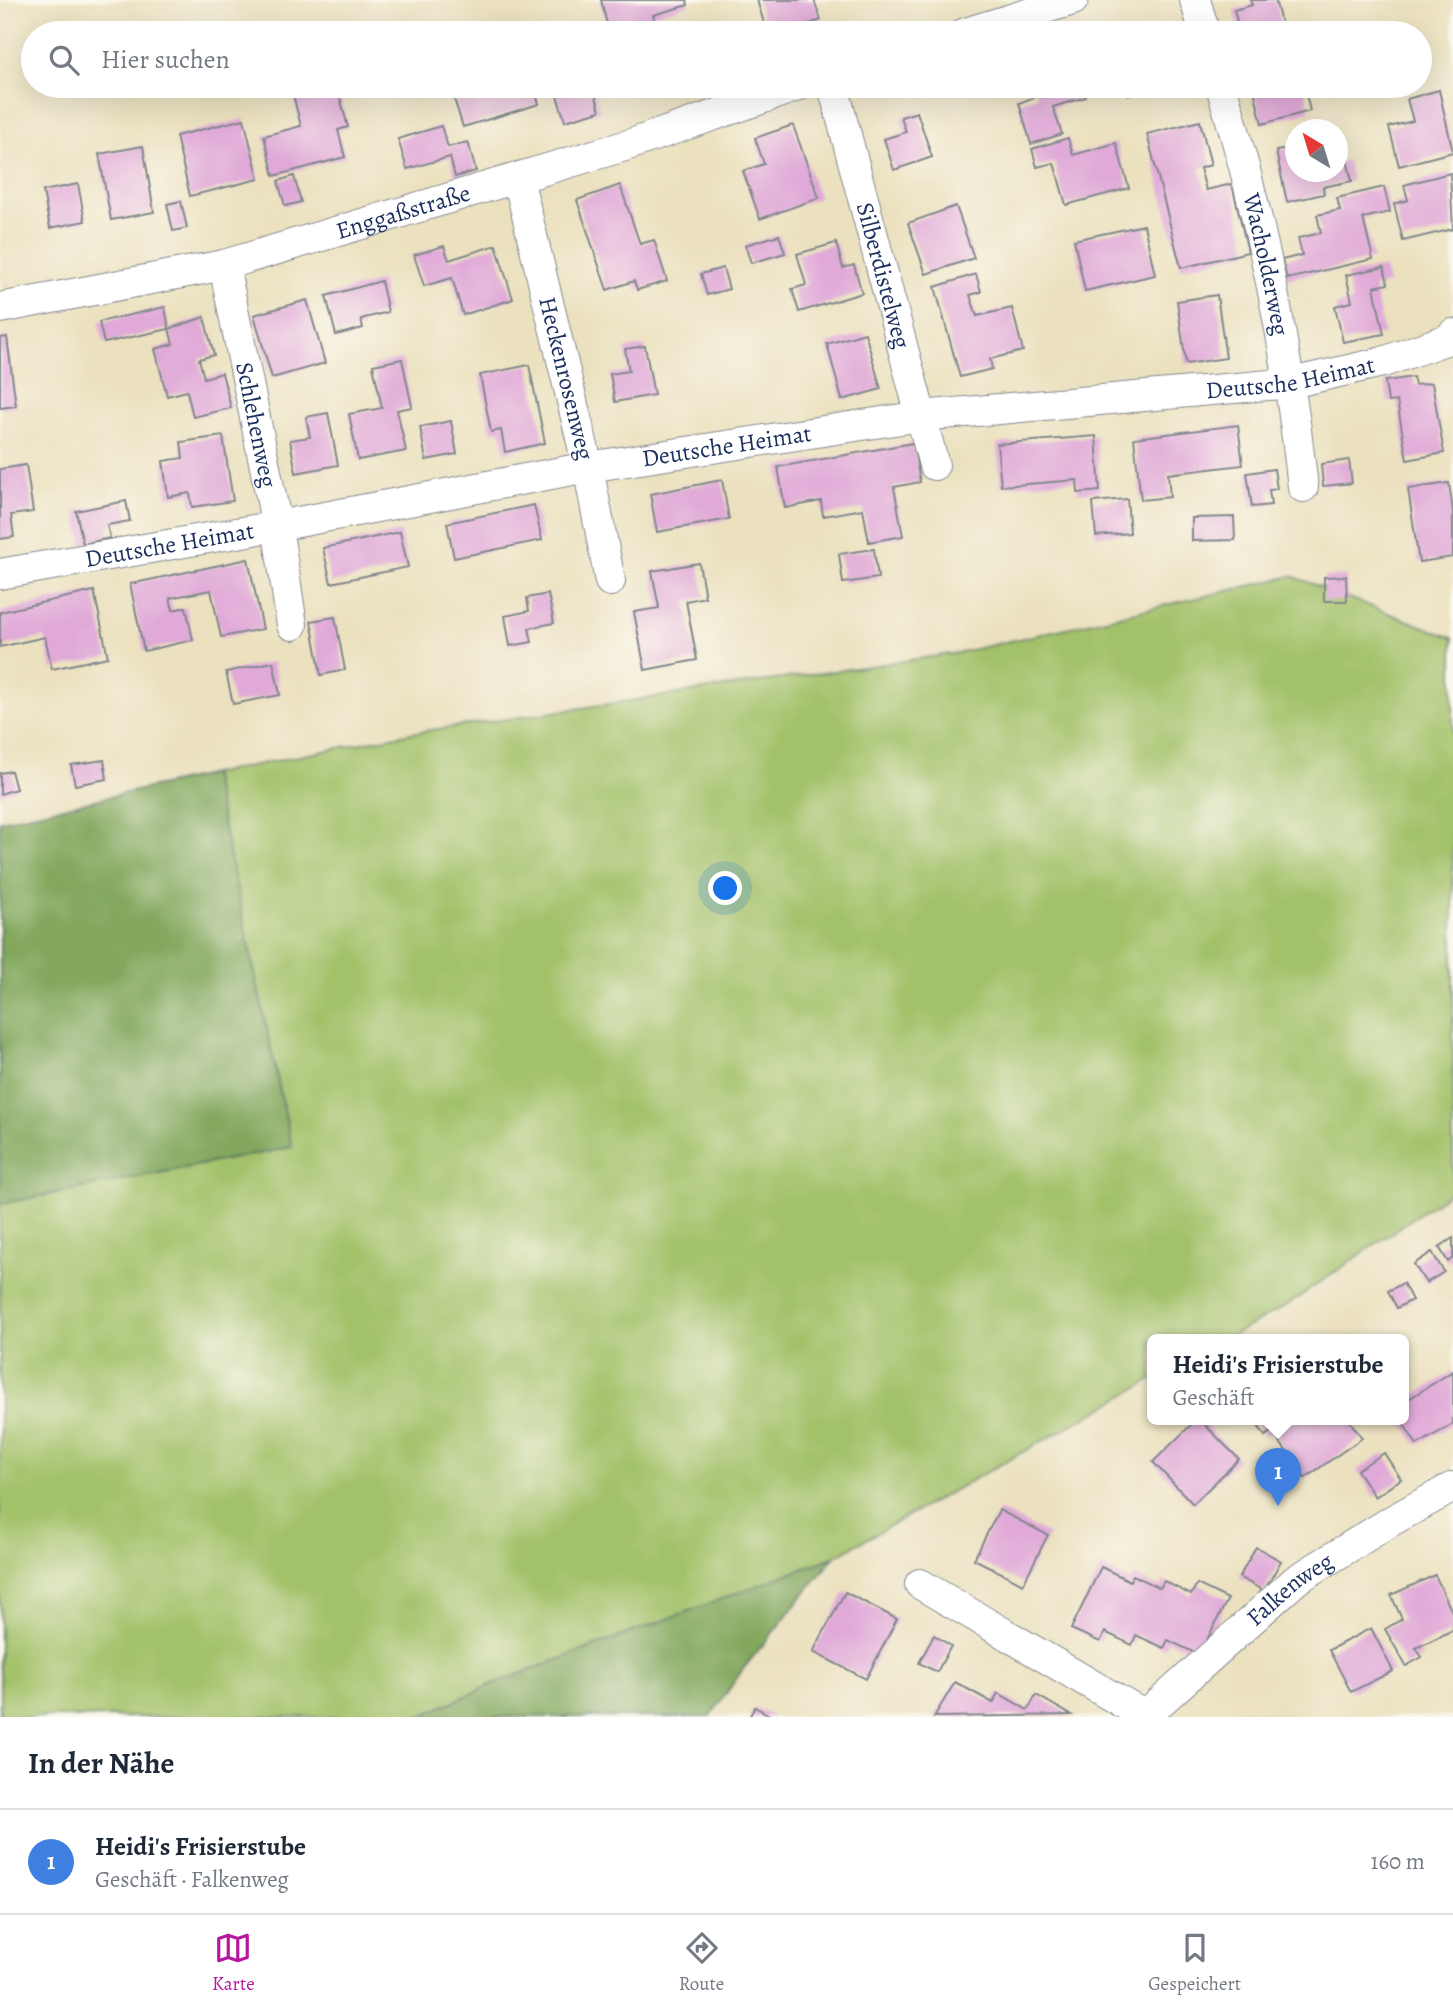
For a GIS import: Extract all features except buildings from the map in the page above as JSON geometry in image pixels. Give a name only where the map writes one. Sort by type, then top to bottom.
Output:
[{"type":"street","points":[[1004,21],[1073,0]]},
{"type":"street","points":[[1195,0],[1201,21]]},
{"type":"street","name":"Enggaßstraße","points":[[0,309],[224,265],[518,178],[761,98]]},
{"type":"street","name":"Silberdistelweg","points":[[836,98],[934,465]]},
{"type":"street","name":"Wacholderweg","points":[[1225,98],[1244,159],[1291,383],[1303,487]]},
{"type":"street","name":"Heckenrosenweg","points":[[518,178],[587,467],[610,581]]},
{"type":"street","name":"Schlehenweg","points":[[224,265],[277,526],[292,625]]},
{"type":"street","name":"Deutsche Heimat","points":[[0,574],[277,526],[587,467],[921,416],[1291,383],[1383,362],[1452,340]]},
{"type":"street","name":"Falkenweg","points":[[920,1584],[1144,1716],[1296,1580],[1393,1520],[1453,1487]]},
{"type":"green space","points":[[1292,576],[1453,638],[1453,1190],[1289,1304],[1235,1334],[1147,1334],[1147,1383],[834,1557],[493,1684],[419,1717],[0,1717],[0,1204],[292,1147],[212,774],[411,733],[958,653]]},
{"type":"green space","points":[[212,774],[292,1147],[0,1204],[0,821]]},
{"type":"green space","points":[[834,1557],[743,1669],[710,1717],[419,1717],[493,1684]]},
{"type":"place","name":"Heidi's Frisierstube","points":[[1278,1506]]}]
